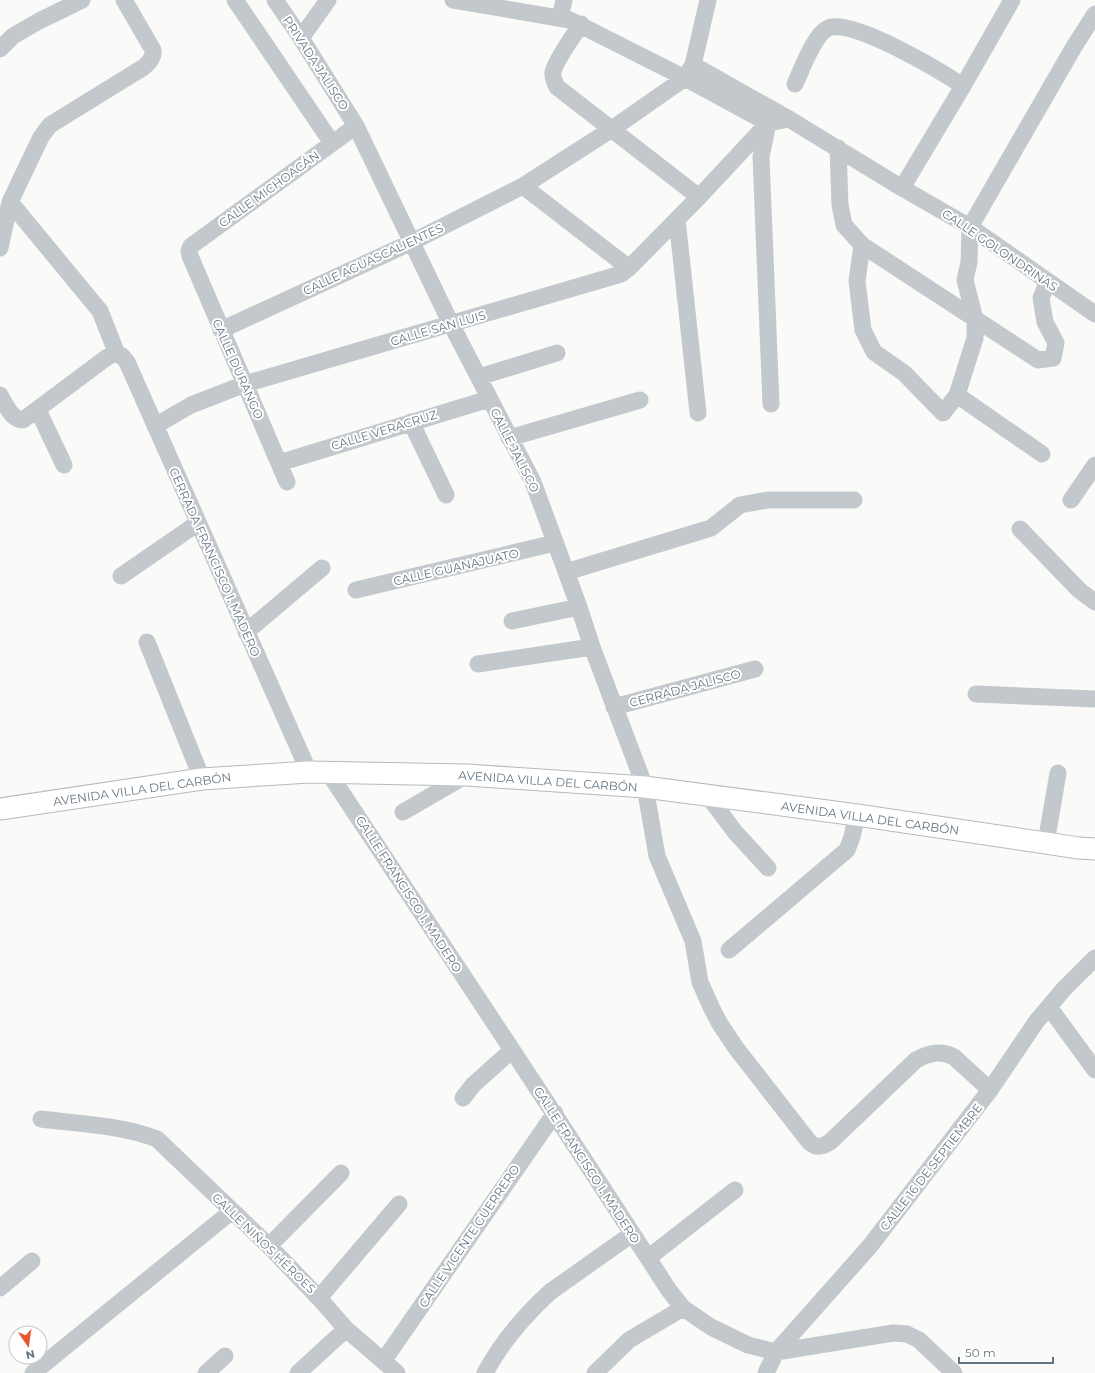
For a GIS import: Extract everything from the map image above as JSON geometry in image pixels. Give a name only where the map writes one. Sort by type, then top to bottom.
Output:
[{"type":"main road","name":"AVENIDA VILLA DEL CARBÓN","points":[[0,809],[202,779],[319,772],[467,775],[644,787],[857,815],[1095,850]]},
{"type":"street","points":[[0,49],[13,36],[39,21],[82,0]]},
{"type":"street","points":[[0,248],[10,202],[41,137],[50,125],[144,67],[151,59],[153,50],[124,0]]},
{"type":"street","points":[[235,0],[332,143]]},
{"type":"street","name":"PRIVADA JALISCO","points":[[275,0],[301,38],[356,126]]},
{"type":"street","points":[[301,38],[328,0]]},
{"type":"street","points":[[453,0],[477,2],[570,20],[689,71],[768,123],[790,119]]},
{"type":"street","points":[[560,18],[564,0]]},
{"type":"street","points":[[689,71],[708,0]]},
{"type":"street","points":[[902,188],[1012,0]]},
{"type":"street","points":[[862,245],[857,281],[862,330],[874,352],[904,373],[943,413],[957,395],[975,338],[975,319],[965,280],[969,262],[970,227],[1095,14]]},
{"type":"street","points":[[581,24],[556,65],[553,73],[554,81],[557,87],[699,197]]},
{"type":"street","points":[[795,84],[816,40],[823,31],[831,27],[842,27],[858,31],[877,39],[942,72],[963,86]]},
{"type":"street","name":"CALLE GOLONDRINAS","points":[[689,71],[790,119],[902,188],[970,227],[1095,314]]},
{"type":"street","name":"CALLE AGUASCALIENTES","points":[[221,330],[412,242],[523,186],[612,129],[689,71]]},
{"type":"street","points":[[768,123],[760,157],[770,404]]},
{"type":"street","name":"CALLE SAN LUIS","points":[[155,426],[191,405],[245,384],[621,274],[629,268],[699,197],[768,123]]},
{"type":"street","name":"CALLE MICHOACÁN","points":[[190,256],[189,251],[191,246],[356,126]]},
{"type":"street","name":"CALLE JALISCO","points":[[356,126],[451,324],[480,377],[489,399],[533,482],[644,787],[658,856],[693,941],[700,982],[720,1024],[736,1048],[809,1143],[816,1146],[825,1145],[830,1142],[916,1060],[932,1053],[948,1054],[954,1057],[990,1090]]},
{"type":"street","points":[[838,148],[840,205],[844,226],[862,245],[1038,360],[1053,358],[1056,343],[1045,322],[1042,298],[1048,281]]},
{"type":"street","points":[[523,186],[629,268]]},
{"type":"street","points":[[0,395],[8,410],[19,420],[23,420],[106,358],[117,354],[100,311],[10,202]]},
{"type":"street","points":[[677,219],[698,413]]},
{"type":"street","name":"CALLE DURANGO","points":[[190,256],[287,482]]},
{"type":"street","points":[[480,377],[557,353]]},
{"type":"street","name":"CERRADA FRANCISCO I. MADERO","points":[[117,354],[122,356],[127,362],[246,632],[319,772]]},
{"type":"street","points":[[957,395],[1042,454]]},
{"type":"street","name":"CALLE VERACRUZ","points":[[279,463],[489,399]]},
{"type":"street","points":[[509,438],[640,400]]},
{"type":"street","points":[[38,410],[64,465]]},
{"type":"street","points":[[411,422],[446,495]]},
{"type":"street","points":[[1071,500],[1095,465]]},
{"type":"street","points":[[566,572],[711,528],[740,505],[768,500],[854,500]]},
{"type":"street","points":[[120,576],[198,524]]},
{"type":"street","points":[[1020,529],[1079,590],[1095,602]]},
{"type":"street","name":"CALLE GUANAJUATO","points":[[356,590],[556,543]]},
{"type":"street","points":[[246,632],[322,568]]},
{"type":"street","points":[[512,621],[579,607]]},
{"type":"street","points":[[147,642],[202,779]]},
{"type":"street","points":[[478,664],[592,647]]},
{"type":"street","name":"CERRADA JALISCO","points":[[614,707],[755,669]]},
{"type":"street","points":[[976,694],[1095,699]]},
{"type":"street","name":"CALLE FRANCISCO I. MADERO","points":[[319,772],[555,1113],[668,1289],[683,1308],[702,1322],[722,1333],[748,1345],[776,1352],[893,1333],[907,1334],[919,1340],[954,1373]]},
{"type":"street","points":[[1046,843],[1058,772]]},
{"type":"street","points":[[403,812],[467,775]]},
{"type":"street","points":[[708,796],[735,832],[768,868]]},
{"type":"street","points":[[729,950],[847,850],[852,837],[857,815]]},
{"type":"street","name":"CALLE 16 DE SEPTIEMBRE","points":[[766,1373],[776,1352],[870,1246],[990,1090],[1036,1022],[1063,990],[1095,958]]},
{"type":"street","points":[[1048,1007],[1095,1070]]},
{"type":"street","points":[[463,1098],[473,1085],[512,1050]]},
{"type":"street","name":"CALLE VICENTE GUERRERO","points":[[384,1360],[555,1113]]},
{"type":"street","name":"CALLE NIÑOS HÉROES","points":[[41,1119],[121,1128],[140,1133],[157,1140],[269,1246],[320,1298],[346,1329],[398,1373]]},
{"type":"street","points":[[269,1246],[341,1173]]},
{"type":"street","points":[[648,1258],[735,1190]]},
{"type":"street","points":[[320,1298],[399,1204]]},
{"type":"street","points":[[34,1373],[232,1211]]},
{"type":"street","points":[[485,1373],[502,1346],[539,1302],[550,1292],[632,1234]]},
{"type":"street","points":[[0,1288],[32,1261]]},
{"type":"street","points":[[595,1373],[629,1340],[683,1308]]},
{"type":"street","points":[[298,1373],[346,1329]]},
{"type":"street","points":[[206,1373],[225,1356]]}]
